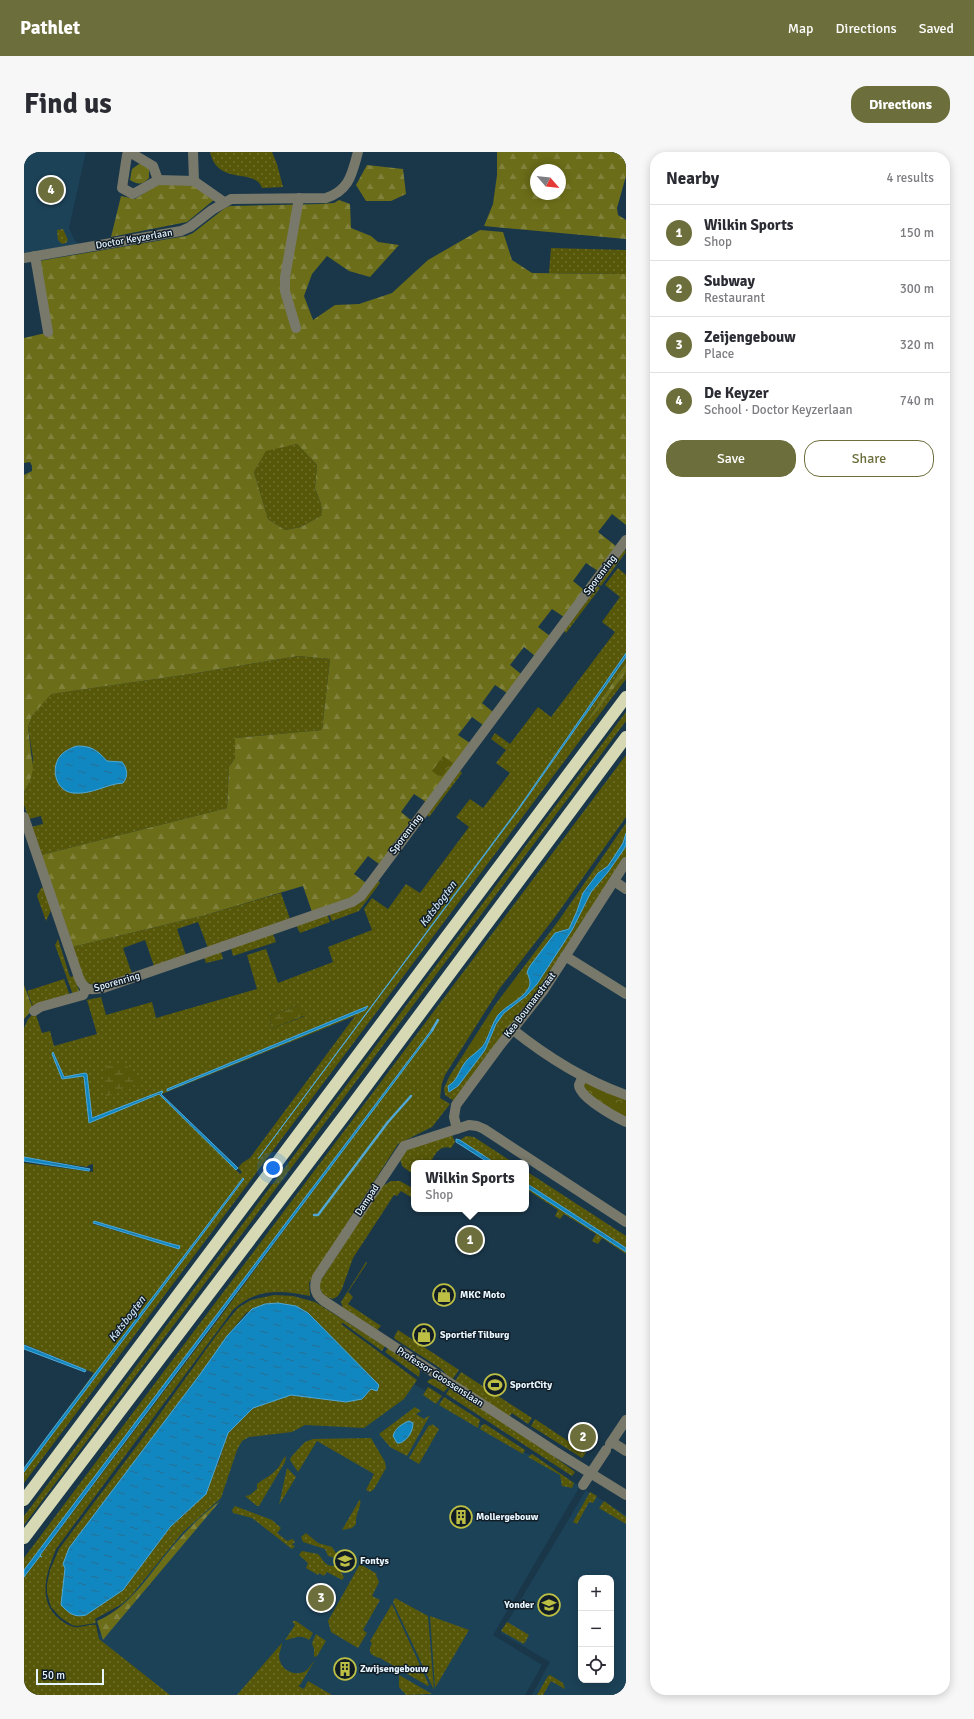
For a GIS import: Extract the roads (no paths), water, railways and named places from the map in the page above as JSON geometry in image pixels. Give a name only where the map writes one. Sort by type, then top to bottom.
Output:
[{"type":"highway","points":[[24,1500],[626,697]]},
{"type":"highway","points":[[24,1538],[352,1105],[626,737]]},
{"type":"street","points":[[193,152],[194,182]]},
{"type":"street","name":"Doctor Keyzerlaan","points":[[24,258],[181,231],[190,227],[224,202],[231,199],[326,198],[343,189],[349,180],[358,152]]},
{"type":"street","points":[[158,180],[194,182],[224,202]]},
{"type":"street","points":[[296,328],[285,291],[285,277],[299,198]]},
{"type":"street","points":[[35,256],[48,332]]},
{"type":"street","name":"Sporenring","points":[[24,817],[78,978],[86,989],[93,990],[108,986],[352,902],[359,898],[626,540]]},
{"type":"street","name":"Kea Boumanstraat","points":[[457,1129],[453,1112],[456,1105],[512,1029],[543,991],[626,862]]},
{"type":"street","points":[[614,881],[626,889]]},
{"type":"street","points":[[565,956],[626,994]]},
{"type":"street","name":"Sporenring","points":[[34,1011],[40,1007],[83,995],[86,989]]},
{"type":"street","points":[[512,1029],[556,1062],[582,1076],[626,1095]]},
{"type":"street","points":[[582,1076],[579,1085],[582,1092],[602,1109],[626,1122]]},
{"type":"street","points":[[457,1129],[469,1125],[484,1129],[626,1222]]},
{"type":"street","name":"Dampad","points":[[324,1301],[318,1297],[315,1292],[314,1286],[317,1277],[399,1152],[404,1146],[411,1143],[457,1129]]},
{"type":"street","name":"Professor Goossenslaan","points":[[324,1301],[556,1452],[568,1465],[587,1479],[626,1503]]},
{"type":"street","points":[[587,1479],[626,1420]]},
{"type":"street","points":[[610,1445],[626,1451]]},
{"type":"street","name":"Professor Goossenslaan","points":[[587,1479],[626,1495]]},
{"type":"water","points":[[626,653],[626,657],[519,809],[258,1159],[518,809]]},
{"type":"water","points":[[77,746],[94,749],[107,761],[122,762],[127,772],[123,783],[80,793],[73,793],[62,788],[58,783],[55,772],[58,760],[65,752]]},
{"type":"water","points":[[626,833],[626,845],[624,849],[608,872],[591,892],[572,930],[537,984],[526,996],[504,1013],[496,1024],[485,1050],[458,1086],[449,1092],[448,1086],[455,1079],[464,1064],[485,1043],[498,1015],[522,996],[528,989],[530,983],[527,972],[530,966],[555,933],[569,929],[583,893],[598,873],[608,866],[623,843]]},
{"type":"water","points":[[368,1006],[365,1010],[167,1091],[167,1089]]},
{"type":"water","points":[[433,1028],[434,1029],[40,1555],[42,1557],[40,1556],[24,1577],[24,1570]]},
{"type":"water","points":[[53,1052],[64,1077],[85,1073],[87,1074],[92,1118],[162,1091],[163,1092],[161,1094],[238,1168],[236,1170],[159,1094],[89,1123],[84,1077],[62,1079],[52,1054]]},
{"type":"water","points":[[456,1139],[460,1140],[490,1160],[484,1160],[456,1142]]},
{"type":"water","points":[[24,1157],[90,1169],[89,1171],[24,1161]]},
{"type":"water","points":[[243,1178],[244,1179],[24,1472],[24,1468],[52,1430]]},
{"type":"water","points":[[529,1185],[626,1248],[626,1252],[529,1189]]},
{"type":"water","points":[[94,1221],[180,1246],[179,1249],[93,1223]]},
{"type":"water","points":[[278,1303],[296,1306],[308,1313],[379,1385],[377,1391],[371,1389],[362,1399],[346,1402],[291,1395],[253,1408],[228,1433],[206,1494],[170,1527],[123,1590],[86,1615],[78,1616],[69,1612],[61,1605],[65,1568],[63,1564],[69,1548],[201,1373],[227,1336],[252,1309],[265,1304]]},
{"type":"water","points":[[24,1345],[86,1370],[85,1372],[24,1349]]},
{"type":"water","points":[[409,1421],[413,1423],[410,1435],[403,1442],[397,1443],[393,1436],[395,1431],[404,1423]]},
{"type":"waterway","points":[[432,1030],[438,1020]]},
{"type":"waterway","points":[[314,1215],[318,1215],[388,1122],[411,1096]]},
{"type":"place","name":"De Keyzer","points":[[51,190]]},
{"type":"place","name":"Wilkin Sports","points":[[470,1240]]},
{"type":"place","name":"MKC Moto","points":[[444,1295]]},
{"type":"place","name":"Sportief Tilburg","points":[[424,1335]]},
{"type":"place","name":"SportCity","points":[[495,1385]]},
{"type":"place","name":"Subway","points":[[583,1437]]},
{"type":"place","name":"Mollergebouw","points":[[461,1517]]},
{"type":"place","name":"Fontys","points":[[345,1561]]},
{"type":"place","name":"Zeijengebouw","points":[[321,1598]]},
{"type":"place","name":"Yonder","points":[[549,1605]]},
{"type":"place","name":"Zwijsengebouw","points":[[345,1669]]},
{"type":"water label","name":"Katsbogten","points":[[438,904]]},
{"type":"water label","name":"Katsbogten","points":[[127,1319]]}]
